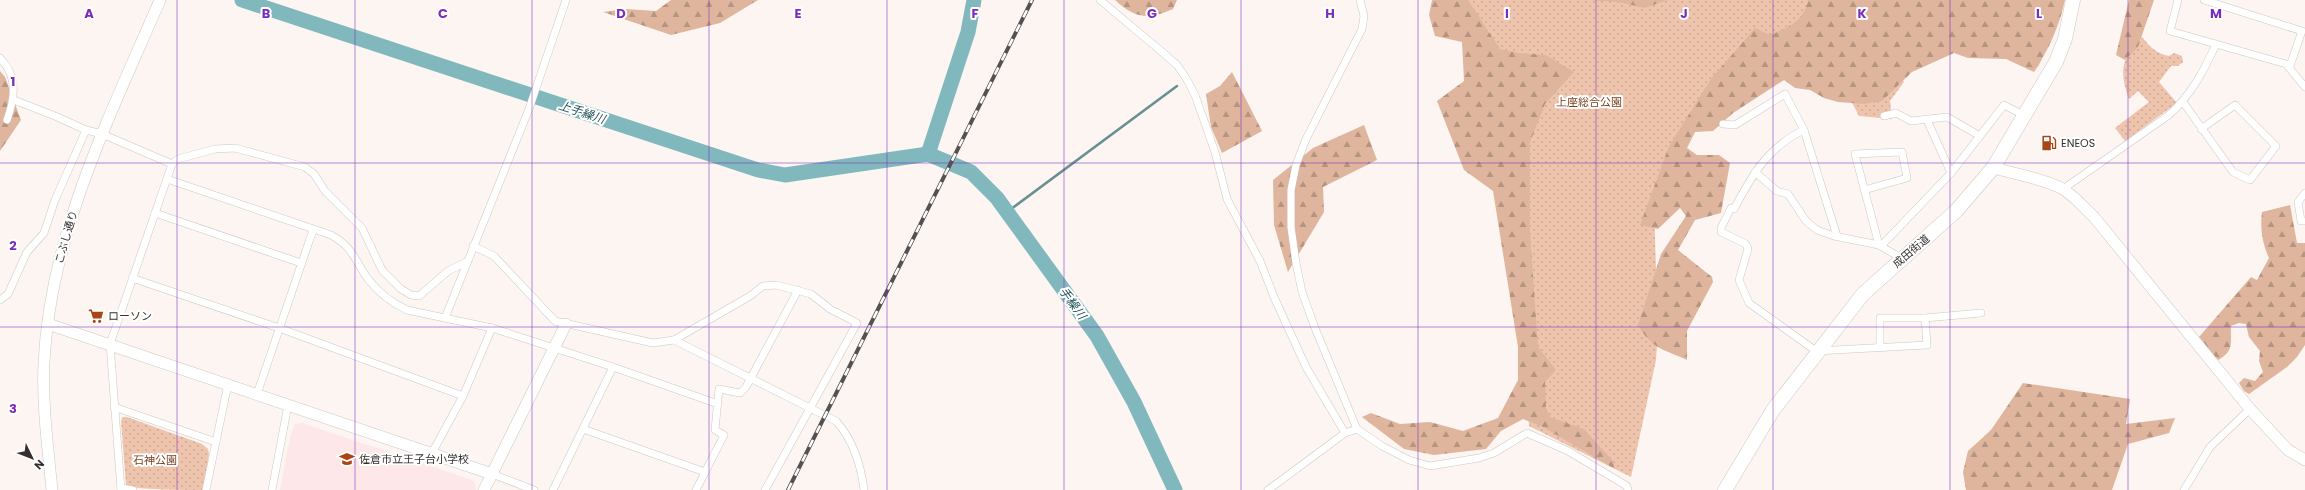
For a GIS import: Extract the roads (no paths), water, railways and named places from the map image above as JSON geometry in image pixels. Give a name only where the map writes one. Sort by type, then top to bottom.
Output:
[{"type":"highway","name":"成田街道","points":[[1725,490],[1770,415],[1816,351],[1862,294],[1956,211],[1994,168],[2001,152],[2025,116],[2056,62],[2065,39],[2073,0]]},
{"type":"street","name":"こぶし通り","points":[[52,490],[44,397],[44,363],[54,280],[70,223],[102,134],[160,0]]},
{"type":"street","points":[[445,318],[466,262],[529,109],[566,0]]},
{"type":"street","points":[[1100,0],[1177,65],[1186,78],[1194,95],[1215,152],[1227,199],[1260,261],[1274,298],[1306,367],[1345,433]]},
{"type":"street","points":[[1360,0],[1364,16],[1362,29],[1306,139],[1296,165],[1291,190],[1291,227],[1302,292],[1357,429],[1389,450],[1409,460],[1430,466],[1480,458],[1494,453],[1527,433],[1568,451],[1627,486],[1628,490]]},
{"type":"street","points":[[2178,0],[2170,30],[2290,66],[2305,87]]},
{"type":"street","points":[[2204,0],[2302,31],[2290,66]]},
{"type":"street","points":[[2063,189],[2169,115],[2183,102],[2200,78],[2216,44]]},
{"type":"street","points":[[0,58],[8,66],[11,74],[14,100],[7,120]]},
{"type":"street","points":[[1723,124],[1735,125],[1785,94],[1804,130],[1837,236]]},
{"type":"street","points":[[14,100],[56,116],[86,130],[102,134],[172,164]]},
{"type":"street","points":[[2183,102],[2201,129],[2233,172],[2250,180],[2276,146],[2235,105],[2201,129]]},
{"type":"street","points":[[1880,246],[1951,173],[2004,105],[2025,116]]},
{"type":"street","points":[[1884,116],[1896,113],[1911,120],[1947,118],[1980,136]]},
{"type":"street","points":[[1927,120],[1951,173]]},
{"type":"street","points":[[0,300],[8,294],[27,252],[44,233],[55,200],[86,130]]},
{"type":"street","points":[[1804,130],[1785,139],[1755,172],[1734,209],[1732,208],[1721,232],[1746,244],[1748,248],[1739,280],[1749,303],[1816,351],[1927,345],[1925,318]]},
{"type":"street","points":[[133,490],[121,489],[110,344],[172,164],[178,159],[215,149],[235,148],[305,167],[314,174],[325,191],[362,228],[382,270],[400,289],[411,295],[419,296],[425,293],[448,271],[466,262]]},
{"type":"street","points":[[1864,190],[1907,178],[1902,152],[1855,154],[1864,190],[1880,246]]},
{"type":"street","points":[[1994,168],[2063,189],[2094,217],[2250,409],[2288,450],[2305,460]]},
{"type":"street","points":[[1755,172],[1777,191],[1788,194],[1806,220],[1817,230],[1880,246],[1901,258]]},
{"type":"street","points":[[167,179],[313,230],[331,234],[350,248],[368,279],[380,292],[397,305],[445,318],[492,328],[613,367],[718,404]]},
{"type":"street","points":[[2305,194],[2298,202],[2301,221],[2305,221]]},
{"type":"street","points":[[155,213],[301,263]]},
{"type":"street","points":[[257,394],[313,230]]},
{"type":"street","points":[[473,246],[494,256],[550,318],[566,324],[653,343],[674,340],[750,296],[763,286],[776,285],[812,294],[830,309],[857,323],[764,490]]},
{"type":"street","points":[[132,278],[279,328],[463,396]]},
{"type":"street","points":[[696,490],[724,435],[715,430],[719,389],[740,393],[746,387],[798,290]]},
{"type":"street","points":[[1880,348],[1880,318],[1925,318],[1981,313]]},
{"type":"street","points":[[48,324],[432,453],[534,490]]},
{"type":"street","points":[[484,490],[566,324]]},
{"type":"street","points":[[432,453],[463,396],[492,328]]},
{"type":"street","points":[[674,340],[836,421],[847,433],[864,490]]},
{"type":"street","points":[[553,490],[613,367]]},
{"type":"street","points":[[206,490],[228,384]]},
{"type":"street","points":[[272,490],[288,405]]},
{"type":"street","points":[[114,407],[216,442]]},
{"type":"street","points":[[2184,490],[2210,447],[2250,409]]},
{"type":"street","points":[[583,429],[705,472]]},
{"type":"street","points":[[1268,490],[1345,433],[1357,429]]},
{"type":"waterway","name":"上手繰川","points":[[242,0],[758,170],[785,175],[928,154]]},
{"type":"waterway","points":[[928,154],[968,32],[974,0]]},
{"type":"waterway","points":[[1007,212],[1177,86]]},
{"type":"waterway","name":"手繰川","points":[[928,154],[971,172],[997,198],[1097,336],[1134,402],[1175,490]]},
{"type":"railway","points":[[788,490],[1032,0]]},
{"type":"place","name":"ENEOS","points":[[2049,143]]},
{"type":"place","name":"ローソン","points":[[96,316]]},
{"type":"place","name":"佐倉市立王子台小学校","points":[[347,459]]},
{"type":"park label","name":"上座総合公園","points":[[1589,102]]},
{"type":"park label","name":"石神公園","points":[[155,460]]}]
